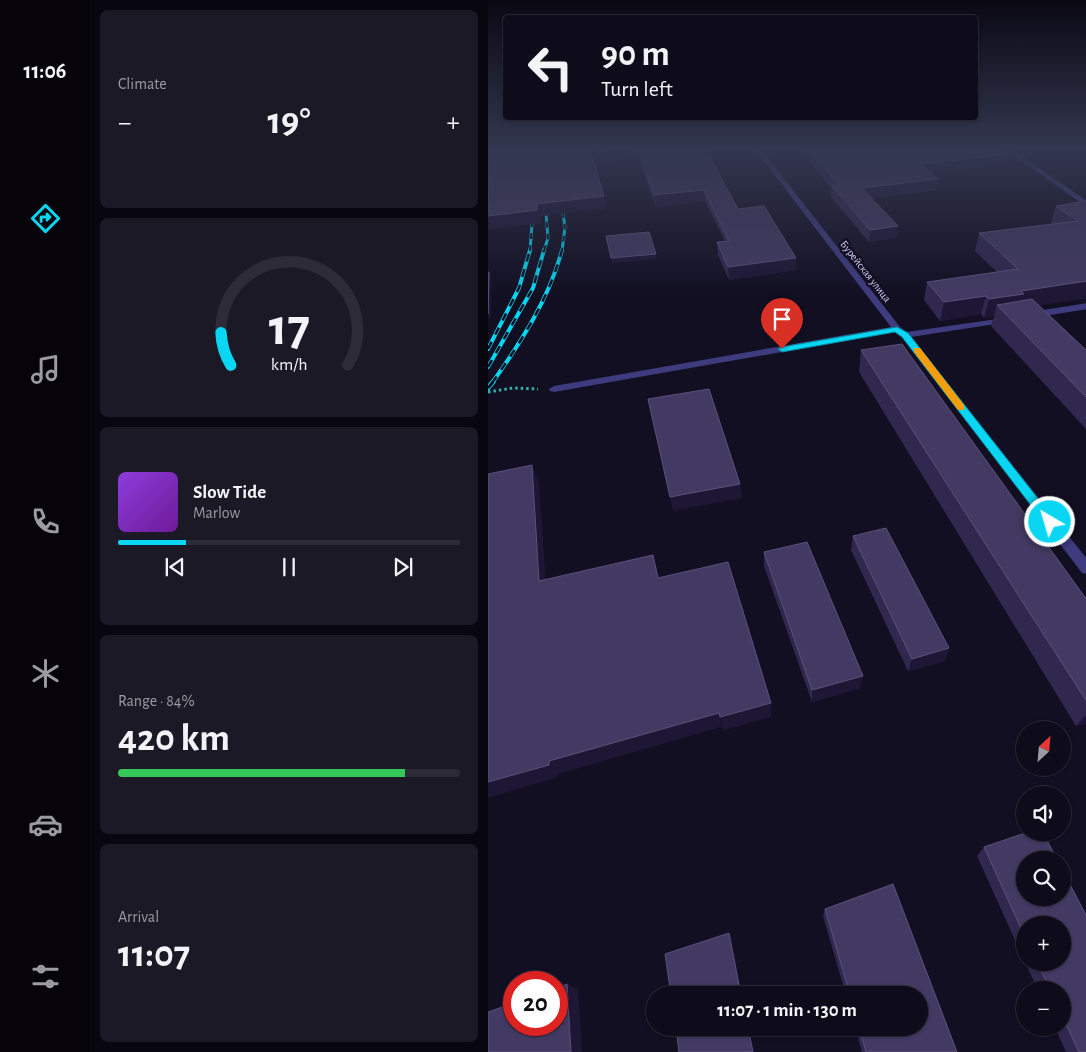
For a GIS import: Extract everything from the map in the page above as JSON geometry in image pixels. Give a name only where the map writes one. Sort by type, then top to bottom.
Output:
[{"type":"lane","name":"Бурейская улица","points":[[795,197],[1086,569]]},
{"type":"lane","points":[[1075,197],[1086,205]]},
{"type":"lane","points":[[554,389],[901,332],[1038,317],[1086,306]]},
{"type":"path","points":[[488,392],[513,388],[554,389]]},
{"type":"building","points":[[488,197],[595,197],[537,204],[537,210],[488,216]]},
{"type":"building","points":[[707,197],[732,197],[738,209],[764,206],[796,258],[728,267],[717,242],[729,241]]},
{"type":"building","points":[[842,197],[871,197],[898,226],[870,230]]},
{"type":"building","points":[[1087,202],[1087,281],[1021,291],[1024,294],[989,299],[986,296],[944,302],[927,282],[1018,269],[979,233],[1078,221],[1056,206]]},
{"type":"building","points":[[649,232],[656,254],[611,258],[606,236]]},
{"type":"building","points":[[488,272],[489,272],[488,314]]},
{"type":"building","points":[[1032,299],[1087,351],[1087,398],[997,305]]},
{"type":"building","points":[[902,344],[1087,600],[1087,702],[861,350]]},
{"type":"building","points":[[709,389],[740,484],[670,497],[648,399]]},
{"type":"building","points":[[532,465],[539,581],[653,555],[658,578],[728,562],[771,703],[720,717],[719,713],[549,761],[549,765],[488,782],[488,474]]},
{"type":"building","points":[[886,528],[949,648],[912,659],[853,536]]},
{"type":"building","points":[[807,542],[863,676],[812,690],[764,552]]},
{"type":"building","points":[[1016,836],[1016,841],[1048,841],[1052,851],[1016,851],[1016,906],[1071,906],[1071,886],[1087,917],[1087,1052],[1079,1052],[1071,1035],[1071,981],[1046,981],[1041,971],[1071,971],[1071,916],[1016,917],[984,847]]},
{"type":"building","points":[[893,884],[957,1052],[866,1052],[861,1036],[928,1036],[928,986],[847,986],[825,909]]},
{"type":"building","points":[[729,933],[739,986],[670,986],[665,954]]},
{"type":"building","points":[[568,1001],[571,1052],[488,1052],[488,1012],[503,1007],[503,1036],[568,1036]]},
{"type":"building","points":[[677,1036],[750,1036],[753,1052],[679,1052]]},
{"type":"railway","points":[[561,200],[565,227],[562,251]]},
{"type":"railway","points":[[544,251],[548,238],[545,201]]},
{"type":"railway","points":[[530,251],[532,224]]},
{"type":"railway","points":[[488,349],[519,288],[530,250]]},
{"type":"railway","points":[[488,367],[533,288],[544,250]]},
{"type":"railway","points":[[492,383],[542,303],[562,250]]},
{"type":"railway","points":[[488,388],[493,382]]},
{"type":"slow traffic","points":[[917,350],[961,407]]},
{"type":"route","points":[[782,349],[897,329],[905,335],[1050,522]]}]
